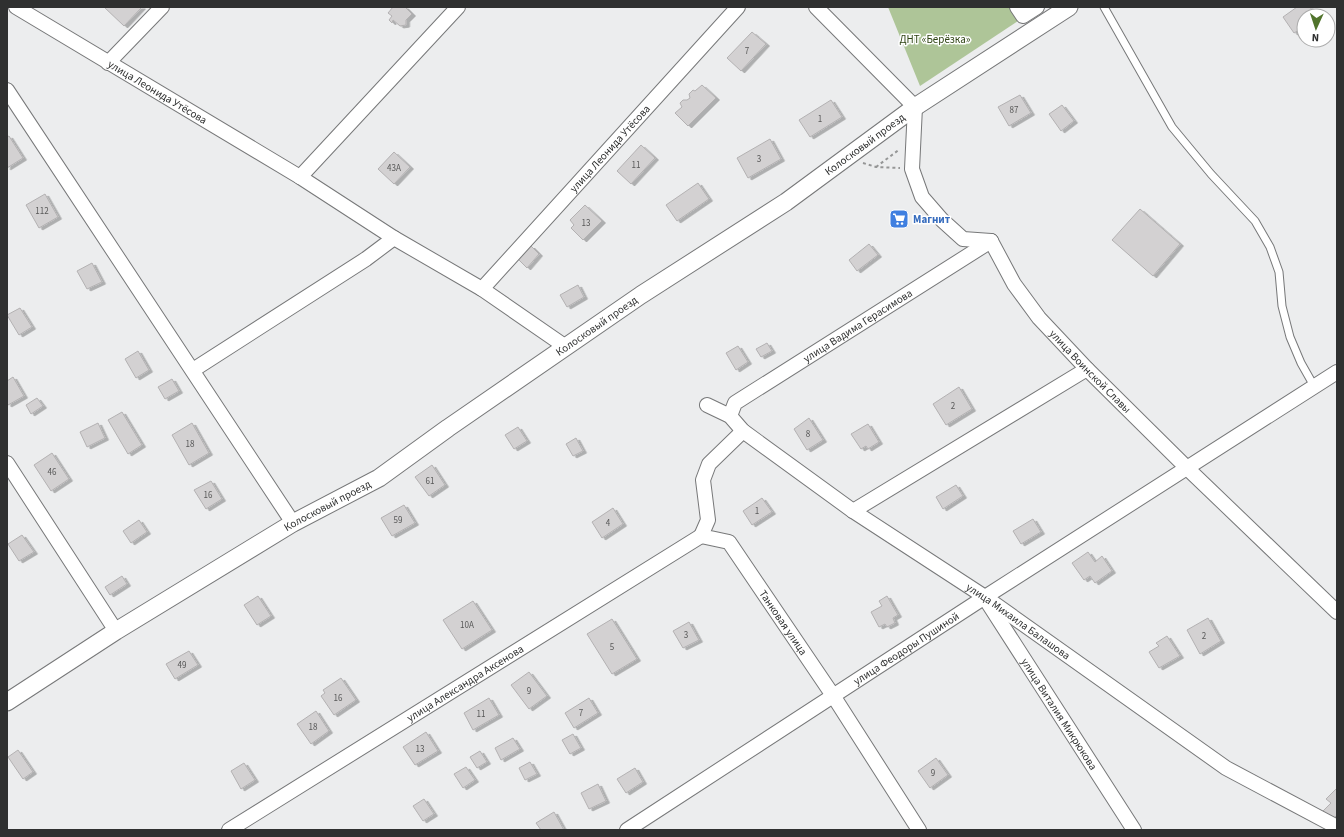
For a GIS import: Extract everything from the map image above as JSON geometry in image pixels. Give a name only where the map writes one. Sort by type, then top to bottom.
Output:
[{"type":"street","name":"улица Леонида Утёсова","points":[[16,7],[300,176],[394,238],[482,289],[566,347]]},
{"type":"street","points":[[108,63],[162,7]]},
{"type":"street","points":[[300,176],[458,7]]},
{"type":"street","name":"улица Леонида Утёсова","points":[[482,289],[738,7]]},
{"type":"street","points":[[816,7],[916,107],[912,169],[922,197],[942,220],[963,239],[991,241]]},
{"type":"street","points":[[1026,20],[1037,7]]},
{"type":"street","name":"Колосковый проезд","points":[[7,702],[116,631],[293,523],[379,478],[448,428],[641,295],[786,202],[916,107],[1026,20],[1068,7]]},
{"type":"street","points":[[7,90],[293,523]]},
{"type":"street","points":[[193,370],[366,259],[394,238]]},
{"type":"street","name":"улица Воинской Славы","points":[[991,241],[1014,284],[1039,318],[1087,369],[1187,468],[1337,612]]},
{"type":"street","name":"улица Вадима Герасимова","points":[[730,416],[735,403],[991,241]]},
{"type":"street","points":[[853,511],[1087,369]]},
{"type":"street","name":"улица Феодоры Пушиной","points":[[626,830],[834,697],[985,597],[1337,372]]},
{"type":"street","name":"улица Михаила Балашова","points":[[707,405],[730,416],[743,431],[853,511],[985,597],[1226,768],[1337,827]]},
{"type":"street","points":[[701,536],[708,520],[703,480],[709,464],[743,431]]},
{"type":"street","points":[[7,462],[116,631]]},
{"type":"street","name":"Танковая улица","points":[[701,536],[729,542],[834,697],[919,830]]},
{"type":"street","name":"улица Александра Аксенова","points":[[229,830],[701,536]]},
{"type":"street","name":"улица Виталия Микрюкова","points":[[985,597],[1134,830]]},
{"type":"lane","points":[[1104,7],[1172,127],[1211,174],[1255,221],[1270,247],[1279,272],[1282,306],[1290,337],[1301,363],[1314,386]]},
{"type":"path","points":[[876,167],[914,138]]},
{"type":"path","points":[[846,157],[876,167],[912,169]]},
{"type":"green space","name":"ДНТ «Берёзка»","points":[[888,7],[1039,7],[920,86]]},
{"type":"building","points":[[104,7],[142,7],[124,26]]},
{"type":"building","points":[[393,7],[405,7],[412,14],[406,20],[406,25],[400,26],[393,20],[392,23],[389,20],[392,16],[388,13]]},
{"type":"building","points":[[1297,7],[1311,8],[1296,8],[1296,32],[1294,33],[1283,17]]},
{"type":"building","points":[[752,32],[766,44],[741,71],[727,58]]},
{"type":"building","points":[[702,85],[716,98],[688,126],[675,113],[682,107],[680,103],[683,100],[690,98],[689,94]]},
{"type":"building","points":[[1020,95],[1031,113],[1009,126],[998,107]]},
{"type":"building","points":[[831,100],[842,117],[810,137],[799,120]]},
{"type":"building","points":[[1062,105],[1074,121],[1061,131],[1049,114]]},
{"type":"building","points":[[9,136],[23,158],[7,168],[7,137]]},
{"type":"building","points":[[770,139],[781,159],[748,178],[737,158]]},
{"type":"building","points":[[641,145],[655,158],[631,184],[617,171]]},
{"type":"building","points":[[394,152],[410,167],[394,184],[378,169]]},
{"type":"building","points":[[698,183],[709,199],[677,221],[666,205]]},
{"type":"building","points":[[45,194],[58,217],[39,228],[26,205]]},
{"type":"building","points":[[585,205],[602,221],[583,240],[571,228],[574,225],[570,220]]},
{"type":"building","points":[[1140,209],[1180,244],[1153,276],[1112,240]]},
{"type":"building","points":[[869,244],[878,255],[857,271],[849,260]]},
{"type":"building","points":[[531,246],[539,254],[527,268],[518,259]]},
{"type":"building","points":[[92,263],[102,282],[87,289],[77,271]]},
{"type":"building","points":[[578,285],[584,297],[567,307],[560,295]]},
{"type":"building","points":[[20,308],[32,327],[19,335],[7,315]]},
{"type":"building","points":[[767,343],[772,351],[761,357],[756,349]]},
{"type":"building","points":[[738,346],[748,362],[736,370],[726,353]]},
{"type":"building","points":[[138,351],[149,370],[136,378],[125,359]]},
{"type":"building","points":[[13,377],[24,396],[8,405],[7,381]]},
{"type":"building","points":[[172,379],[179,391],[165,399],[158,387]]},
{"type":"building","points":[[959,387],[972,409],[946,425],[933,404]]},
{"type":"building","points":[[37,398],[43,406],[31,414],[26,405]]},
{"type":"building","points":[[122,412],[142,445],[128,454],[108,420]]},
{"type":"building","points":[[809,418],[823,440],[807,450],[794,429]]},
{"type":"building","points":[[98,423],[105,438],[87,447],[80,432]]},
{"type":"building","points":[[192,423],[209,453],[189,465],[172,435]]},
{"type":"building","points":[[868,424],[879,442],[868,449],[866,446],[861,449],[851,434]]},
{"type":"building","points":[[518,427],[527,441],[514,449],[505,435]]},
{"type":"building","points":[[576,438],[583,451],[573,456],[566,444]]},
{"type":"building","points":[[52,453],[69,479],[51,491],[34,465]]},
{"type":"building","points":[[432,465],[445,485],[429,496],[415,477]]},
{"type":"building","points":[[211,481],[222,499],[206,509],[194,490]]},
{"type":"building","points":[[956,485],[963,496],[943,509],[936,497]]},
{"type":"building","points":[[762,498],[772,512],[752,525],[743,511]]},
{"type":"building","points":[[404,505],[415,523],[392,536],[381,518]]},
{"type":"building","points":[[613,508],[623,524],[602,538],[592,522]]},
{"type":"building","points":[[1033,519],[1041,532],[1021,544],[1013,531]]},
{"type":"building","points":[[139,520],[147,532],[131,543],[123,531]]},
{"type":"building","points":[[22,535],[34,552],[19,561],[8,544]]},
{"type":"building","points":[[1088,552],[1095,562],[1102,556],[1112,571],[1095,583],[1090,576],[1084,580],[1072,563]]},
{"type":"building","points":[[122,576],[127,584],[110,595],[105,587]]},
{"type":"building","points":[[258,596],[271,616],[257,625],[244,605]]},
{"type":"building","points":[[887,596],[898,615],[893,618],[895,623],[887,627],[885,624],[879,627],[871,612],[882,606],[879,601]]},
{"type":"building","points":[[473,601],[492,630],[462,649],[443,620]]},
{"type":"building","points":[[1208,618],[1221,641],[1200,654],[1187,630]]},
{"type":"building","points":[[612,619],[637,659],[612,674],[587,634]]},
{"type":"building","points":[[689,622],[699,640],[683,648],[673,631]]},
{"type":"building","points":[[1167,636],[1180,656],[1159,668],[1149,652],[1159,646],[1156,643]]},
{"type":"building","points":[[189,651],[198,665],[175,679],[166,664]]},
{"type":"building","points":[[529,672],[547,696],[529,709],[511,685]]},
{"type":"building","points":[[341,678],[356,700],[334,715],[321,696],[325,693],[323,690]]},
{"type":"building","points":[[489,698],[499,715],[473,730],[464,713]]},
{"type":"building","points":[[589,698],[598,713],[574,728],[565,713]]},
{"type":"building","points":[[316,711],[329,731],[311,744],[297,724]]},
{"type":"building","points":[[426,732],[438,751],[415,765],[403,747]]},
{"type":"building","points":[[573,734],[581,748],[570,754],[562,740]]},
{"type":"building","points":[[513,738],[520,749],[501,760],[495,748]]},
{"type":"building","points":[[18,750],[33,772],[23,779],[8,757]]},
{"type":"building","points":[[480,751],[487,762],[477,768],[470,757]]},
{"type":"building","points":[[936,758],[948,775],[930,788],[918,771]]},
{"type":"building","points":[[530,762],[537,774],[525,780],[519,768]]},
{"type":"building","points":[[244,763],[255,780],[241,789],[231,771]]},
{"type":"building","points":[[466,767],[475,780],[463,788],[454,774]]},
{"type":"building","points":[[635,768],[643,782],[626,793],[617,779]]},
{"type":"building","points":[[598,784],[606,801],[589,809],[581,793]]},
{"type":"building","points":[[1337,788],[1337,815],[1332,820],[1323,811],[1331,803],[1326,799]]},
{"type":"building","points":[[424,799],[434,814],[423,821],[413,806]]},
{"type":"building","points":[[554,812],[564,830],[541,830],[536,823]]},
{"type":"place","name":"Магнит","points":[[899,219]]}]
